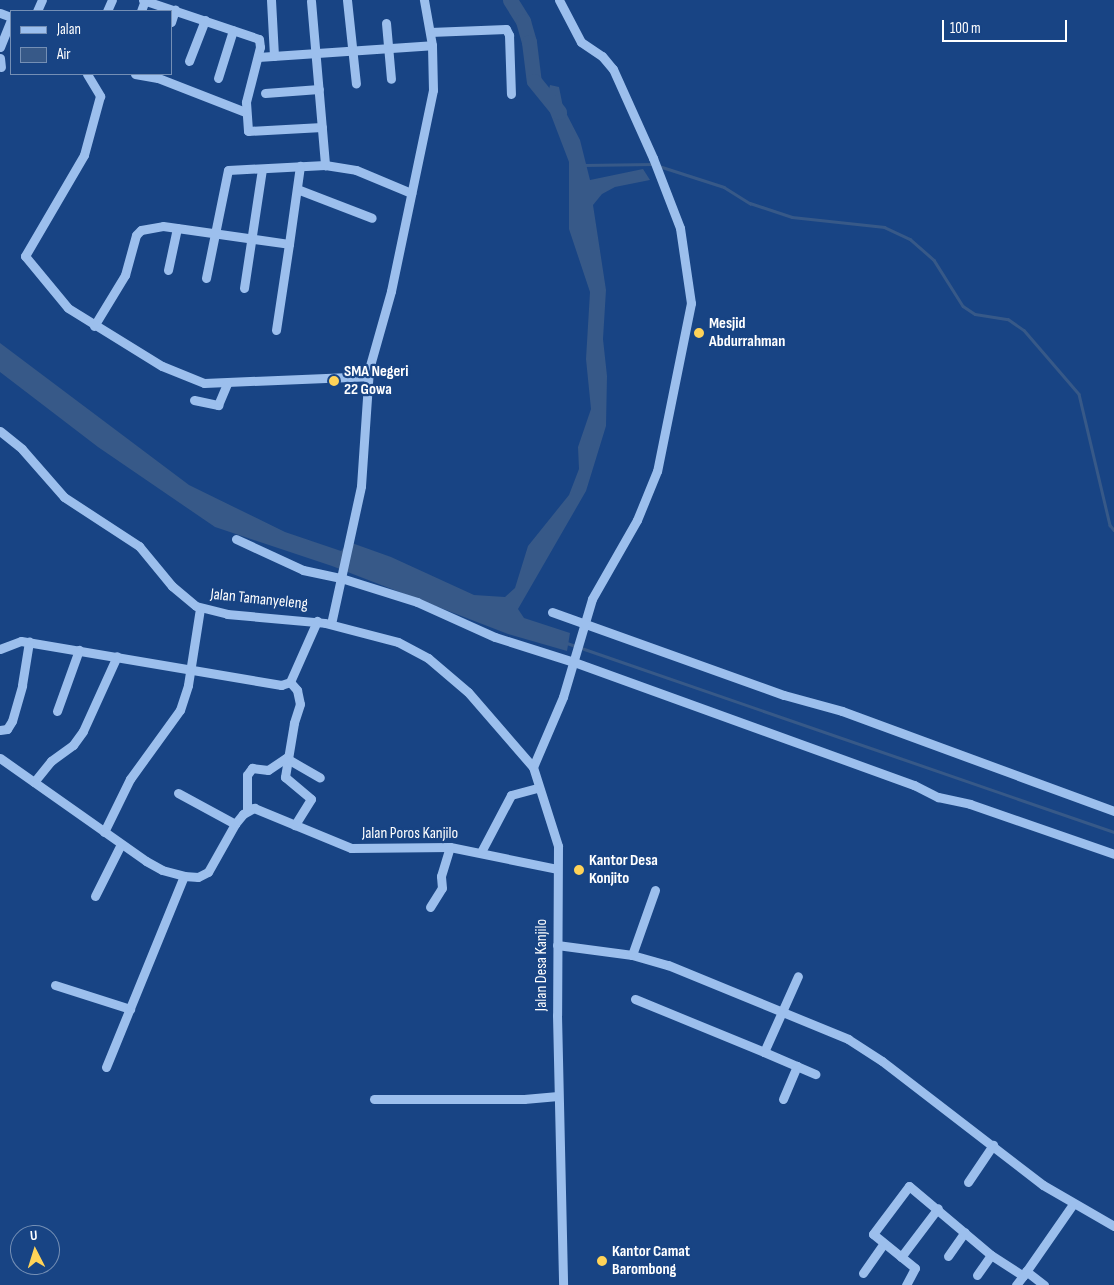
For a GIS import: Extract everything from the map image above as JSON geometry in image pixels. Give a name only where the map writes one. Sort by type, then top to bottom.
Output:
[{"type":"street","points":[[144,0],[233,30],[260,42],[245,112],[246,128],[250,132],[322,128]]},
{"type":"street","points":[[271,0],[274,56]]},
{"type":"street","points":[[347,0],[356,84]]},
{"type":"street","points":[[330,624],[352,535],[361,486],[368,376],[392,291],[433,90],[432,45],[424,0]]},
{"type":"street","points":[[533,766],[563,697],[592,599],[637,520],[657,471],[690,318],[684,244],[664,183],[614,69],[602,56],[580,42],[558,0]]},
{"type":"street","points":[[311,1],[325,165]]},
{"type":"street","points":[[172,19],[175,10]]},
{"type":"street","points":[[190,61],[205,20]]},
{"type":"street","points":[[0,47],[10,22]]},
{"type":"street","points":[[386,23],[391,79]]},
{"type":"street","points":[[430,32],[506,29],[509,35],[511,94]]},
{"type":"street","points":[[218,78],[233,30]]},
{"type":"street","points":[[258,57],[432,45]]},
{"type":"street","points":[[0,58],[0,67]]},
{"type":"street","points":[[88,75],[100,96],[84,155],[25,256],[68,308],[94,326],[187,377],[204,383],[227,384],[368,376]]},
{"type":"street","points":[[141,75],[158,78],[245,112]]},
{"type":"street","points":[[265,92],[319,89]]},
{"type":"street","points":[[206,278],[226,171],[325,165],[356,170],[411,193]]},
{"type":"street","points":[[276,330],[300,166]]},
{"type":"street","points":[[244,288],[262,169]]},
{"type":"street","points":[[297,189],[372,218]]},
{"type":"street","points":[[94,326],[127,270],[137,232],[152,227],[176,228],[290,244]]},
{"type":"street","points":[[168,270],[176,228]]},
{"type":"street","points":[[194,400],[218,405],[227,384]]},
{"type":"street","name":"Jalan Tamanyeleng","points":[[0,431],[22,448],[64,498],[139,546],[172,586],[200,608],[330,624],[398,642],[428,658],[468,692],[533,766]]},
{"type":"street","points":[[236,538],[302,570],[342,575],[432,608],[495,637],[574,659],[914,785],[938,797],[970,804],[1114,854]]},
{"type":"street","points":[[104,832],[130,779],[180,710],[191,668],[200,608]]},
{"type":"street","points":[[552,612],[583,626],[784,695],[842,711],[1114,811]]},
{"type":"street","points":[[0,649],[12,642],[29,642],[191,668],[281,685],[290,682],[317,622]]},
{"type":"street","points":[[0,730],[7,729],[12,721],[22,685],[29,642]]},
{"type":"street","points":[[57,710],[79,650]]},
{"type":"street","points":[[34,782],[51,761],[73,745],[83,731],[117,656]]},
{"type":"street","points":[[290,682],[297,690],[300,704],[286,758],[286,779],[310,799],[295,825]]},
{"type":"street","points":[[0,758],[155,866],[184,876],[204,876],[236,824],[247,810],[247,776],[252,768],[268,770],[286,758]]},
{"type":"street","points":[[286,758],[320,778]]},
{"type":"street","name":"Jalan Desa Kanjilo","points":[[533,766],[538,788],[556,832],[558,1096],[563,1285]]},
{"type":"street","points":[[481,852],[511,795],[538,788]]},
{"type":"street","points":[[178,793],[236,824]]},
{"type":"street","name":"Jalan Poros Kanjilo","points":[[247,810],[261,810],[351,848],[450,847],[557,868]]},
{"type":"street","points":[[95,896],[121,844]]},
{"type":"street","points":[[430,907],[442,888],[441,876],[450,847]]},
{"type":"street","points":[[106,1068],[184,876]]},
{"type":"street","points":[[632,955],[655,890]]},
{"type":"street","points":[[557,945],[632,955],[668,965],[780,1012],[837,1033],[864,1048],[1073,1204],[1114,1226]]},
{"type":"street","points":[[764,1052],[780,1012],[798,976]]},
{"type":"street","points":[[55,985],[130,1009]]},
{"type":"street","points":[[635,998],[816,1074]]},
{"type":"street","points":[[783,1099],[797,1066]]},
{"type":"street","points":[[374,1099],[524,1099],[558,1096]]},
{"type":"street","points":[[968,1182],[993,1146]]},
{"type":"street","points":[[906,1285],[915,1268],[883,1244],[874,1233],[907,1187],[912,1187],[991,1254],[1044,1285]]},
{"type":"street","points":[[1016,1285],[1073,1204]]},
{"type":"street","points":[[900,1257],[938,1208]]},
{"type":"street","points":[[948,1256],[965,1232]]},
{"type":"street","points":[[863,1272],[883,1244]]},
{"type":"street","points":[[978,1275],[991,1254]]},
{"type":"water","points":[[550,85],[559,87],[563,107],[580,140],[590,180],[643,169],[650,180],[615,187],[602,194],[593,205],[606,290],[603,339],[607,376],[606,426],[586,491],[518,609],[524,618],[570,633],[567,651],[508,634],[332,566],[215,527],[98,447],[0,372],[0,343],[189,485],[285,532],[341,551],[349,542],[391,557],[474,595],[505,597],[515,588],[528,546],[569,495],[579,469],[578,447],[591,409],[586,359],[590,292],[569,229],[569,162],[546,102]]},
{"type":"waterway","points":[[510,0],[523,21],[529,42],[534,81],[559,112]]},
{"type":"waterway","points":[[584,165],[653,164]]},
{"type":"waterway","points":[[659,166],[724,187],[750,203],[792,217],[884,227],[910,239],[934,260],[963,306],[975,314],[1008,319],[1024,330],[1079,394],[1110,525],[1114,530]]},
{"type":"waterway","points":[[567,643],[1114,832]]},
{"type":"place","name":"Mesjid Abdurrahman","points":[[699,333]]},
{"type":"place","name":"SMA Negeri 22 Gowa","points":[[334,381]]},
{"type":"place","name":"Kantor Desa Konjito","points":[[579,870]]},
{"type":"place","name":"Kantor Camat Barombong","points":[[602,1261]]}]
